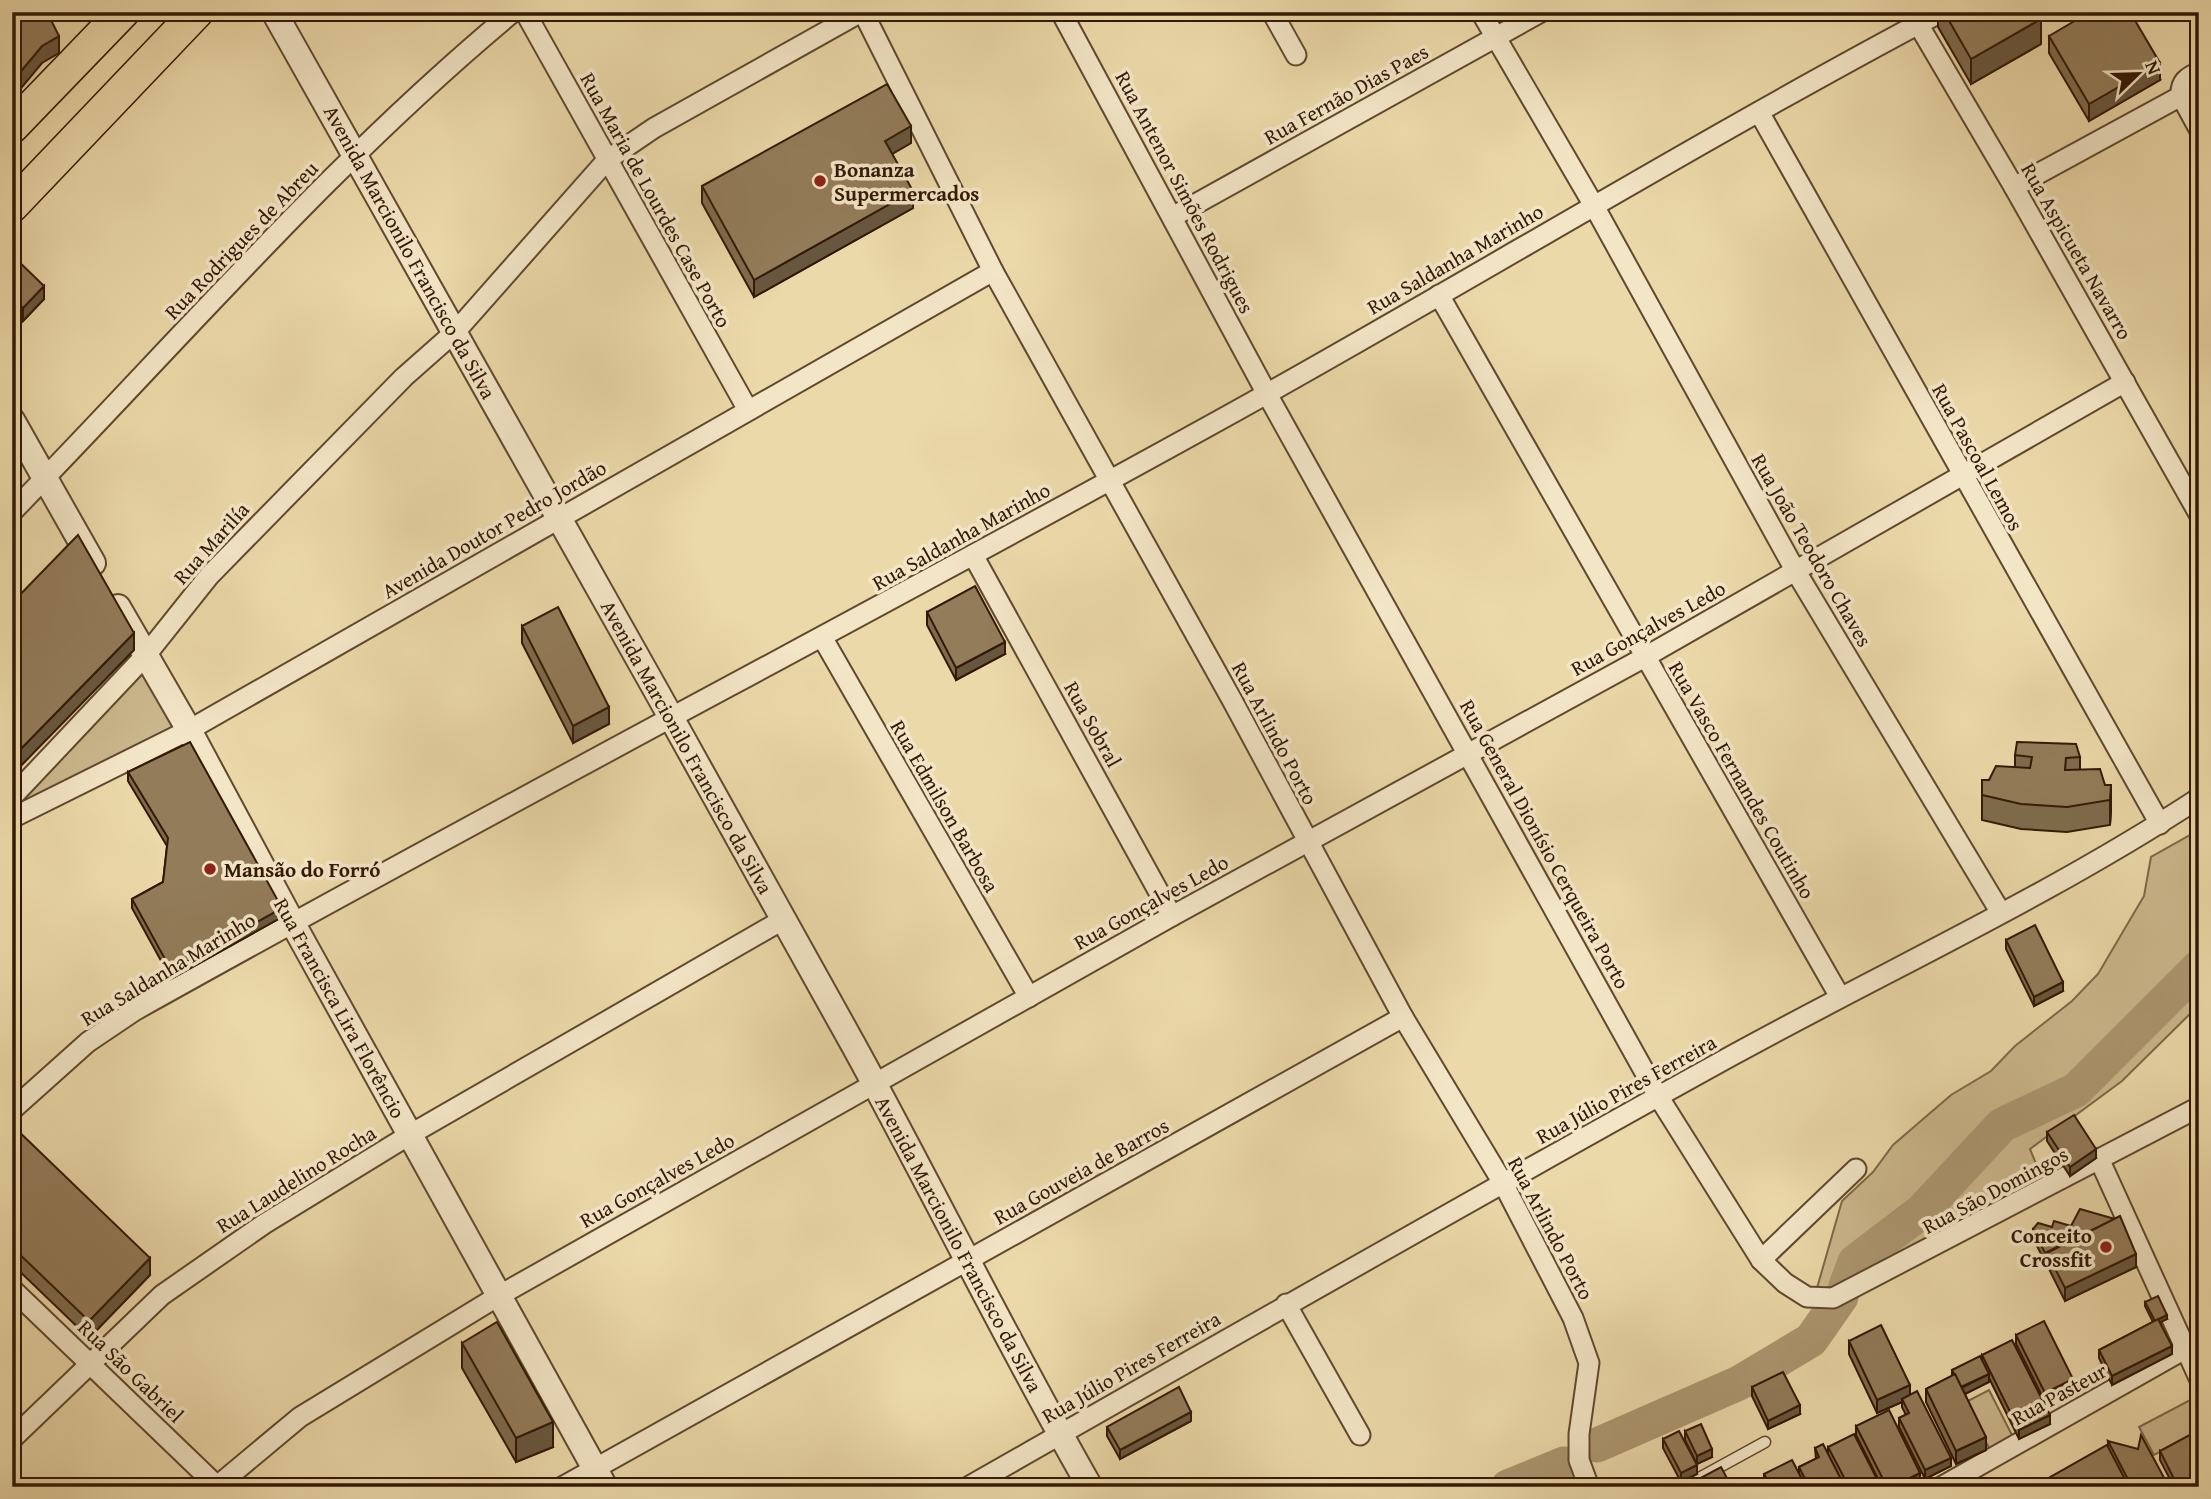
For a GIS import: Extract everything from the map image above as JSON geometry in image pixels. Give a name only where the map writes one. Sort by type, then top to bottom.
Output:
[{"type":"main road","points":[[12,127],[123,12]]},
{"type":"main road","points":[[12,206],[197,12]]},
{"type":"street","name":"Avenida Marcionilo Francisco da Silva","points":[[274,12],[456,331],[557,519],[672,716],[875,1084],[1090,1487]]},
{"type":"street","name":"Rua Rodrigues de Abreu","points":[[12,512],[354,154],[444,70],[513,12]]},
{"type":"street","name":"Rua Maria de Lourdes Case Porto","points":[[525,12],[748,410]]},
{"type":"street","name":"Rua Marilía","points":[[12,797],[146,655],[209,576],[377,403],[456,331],[607,160],[654,128],[862,12]]},
{"type":"street","name":"Rua Arlindo Porto","points":[[862,12],[993,271],[1111,480],[1403,1017],[1503,1184],[1584,1343],[1588,1363],[1579,1460],[1590,1487]]},
{"type":"street","name":"Rua Antenor Simões Rodrigues","points":[[1061,12],[1174,216],[1268,394]]},
{"type":"street","points":[[1272,12],[1296,55]]},
{"type":"street","name":"Rua João Teodoro Chaves","points":[[1481,12],[1593,204],[1795,570],[2001,913]]},
{"type":"street","name":"Rua Fernão Dias Paes","points":[[1174,216],[1541,12]]},
{"type":"street","name":"Rua Saldanha Marinho","points":[[12,1110],[88,1042],[292,922],[1268,394],[1593,204],[1759,112],[1915,18],[1941,12]]},
{"type":"street","name":"Rua Aspicueta Navarro","points":[[1915,18],[2199,514]]},
{"type":"street","points":[[2199,72],[2187,77],[2180,87],[2181,96],[2199,130]]},
{"type":"street","points":[[2014,187],[2181,96]]},
{"type":"street","name":"Rua Pascoal Lemos","points":[[1759,112],[2160,824]]},
{"type":"street","name":"Avenida Doutor Pedro Jordão","points":[[12,818],[189,730],[993,271]]},
{"type":"street","name":"Rua Vasco Fernandes Coutinho","points":[[1439,295],[1840,996]]},
{"type":"street","name":"Rua Gonçalves Ledo","points":[[217,1486],[300,1417],[500,1295],[1172,916],[1645,657],[2125,382]]},
{"type":"street","name":"Rua General Dionísio Cerqueira Porto","points":[[1268,394],[1658,1096],[1761,1260],[1785,1283],[1807,1297]]},
{"type":"street","name":"Rua Francisca Lira Florêncio","points":[[12,420],[189,730],[292,922],[600,1477]]},
{"type":"street","name":"Rua Sobral","points":[[973,555],[1172,916]]},
{"type":"street","name":"Rua Edmilson Barbosa","points":[[822,637],[1029,997]]},
{"type":"street","name":"Rua Júlio Pires Ferreira","points":[[968,1487],[1286,1304],[1840,996],[2001,913],[2160,824],[2199,798]]},
{"type":"street","name":"Rua Laudelino Rocha","points":[[12,1439],[89,1362],[162,1295],[264,1224],[411,1134],[784,919]]},
{"type":"street","name":"Rua Gouveia de Barros","points":[[562,1487],[600,1477],[969,1259],[1403,1017]]},
{"type":"street","name":"Rua São Domingos","points":[[1807,1297],[1833,1298],[2199,1107]]},
{"type":"street","points":[[2100,1161],[2192,1344],[2199,1378]]},
{"type":"street","points":[[1761,1260],[1856,1169]]},
{"type":"street","name":"Rua São Gabriel","points":[[12,1289],[217,1486]]},
{"type":"street","points":[[1286,1304],[1360,1435]]},
{"type":"street","name":"Rua Pasteur","points":[[1941,1487],[2192,1344]]},
{"type":"lane","points":[[1683,1487],[1765,1442]]},
{"type":"shaded area","points":[[146,658],[184,728],[12,808]]},
{"type":"shaded area","points":[[2199,830],[2199,1005],[2122,1081],[2030,1149],[2047,1191],[1863,1290],[1817,1288],[1842,1201],[1873,1172],[1893,1145],[1951,1095],[1991,1071],[2015,1046],[2072,1001],[2098,974],[2144,896],[2151,857]]},
{"type":"shaded area","points":[[1989,1390],[2015,1441],[1991,1452],[1966,1402]]},
{"type":"shaded area","points":[[2192,1399],[2199,1412],[2199,1432],[2154,1455],[2139,1427]]},
{"type":"building","points":[[12,12],[47,12],[59,36],[42,46],[12,82]]},
{"type":"building","points":[[1944,12],[2037,12],[2041,19],[1971,59]]},
{"type":"building","points":[[2090,12],[2130,12],[2160,63],[2089,104],[2049,36]]},
{"type":"building","name":"Bonanza Supermercados","points":[[887,84],[911,126],[885,141],[913,191],[754,280],[702,186]]},
{"type":"building","points":[[12,255],[44,286],[23,308],[12,297]]},
{"type":"building","points":[[78,535],[134,633],[12,758],[12,603]]},
{"type":"building","points":[[975,586],[1005,642],[956,668],[927,612]]},
{"type":"building","points":[[558,607],[609,707],[573,726],[522,626]]},
{"type":"building","name":"Mansão do Forró","points":[[190,742],[282,908],[171,970],[132,899],[163,882],[168,838],[128,772]]},
{"type":"building","points":[[2017,742],[2076,744],[2080,757],[2066,758],[2065,770],[2100,769],[2105,785],[2111,785],[2110,800],[2067,807],[2021,804],[1982,795],[1982,780],[1989,780],[1996,766],[2030,768],[2032,757],[2015,755]]},
{"type":"building","points":[[2035,925],[2063,982],[2034,997],[2006,940]]},
{"type":"building","points":[[2074,1115],[2096,1149],[2070,1167],[2047,1132]]},
{"type":"building","points":[[12,1125],[150,1258],[89,1321],[12,1247]]},
{"type":"building","points":[[2080,1209],[2115,1219],[2045,1253],[2033,1229],[2038,1223],[2052,1227],[2054,1221],[2071,1226]]},
{"type":"building","name":"Conceito Crossfit","points":[[2120,1216],[2136,1254],[2065,1288],[2047,1253]]},
{"type":"building","points":[[2158,1296],[2167,1315],[2155,1321],[2145,1302]]},
{"type":"building","points":[[2158,1319],[2172,1346],[2112,1376],[2099,1350]]},
{"type":"building","points":[[2044,1321],[2073,1379],[2045,1393],[2016,1335]]},
{"type":"building","points":[[497,1322],[553,1422],[516,1438],[462,1343]]},
{"type":"building","points":[[1881,1325],[1910,1385],[1877,1400],[1849,1341]]},
{"type":"building","points":[[2012,1340],[2050,1415],[2019,1430],[1982,1355]]},
{"type":"building","points":[[1980,1356],[1989,1374],[1961,1387],[1952,1370]]},
{"type":"building","points":[[1783,1372],[1800,1405],[1768,1421],[1752,1387]]},
{"type":"building","points":[[1955,1374],[1986,1437],[1956,1451],[1926,1389]]},
{"type":"building","points":[[1179,1387],[1191,1412],[1120,1450],[1107,1427]]},
{"type":"building","points":[[1917,1391],[1951,1458],[1925,1470],[1899,1418],[1909,1413],[1902,1399]]},
{"type":"building","points":[[1889,1410],[1920,1473],[1892,1487],[1887,1487],[1856,1426]]},
{"type":"building","points":[[1701,1424],[1712,1449],[1697,1456],[1685,1431]]},
{"type":"building","points":[[2199,1430],[2199,1479],[2178,1487],[2160,1451]]},
{"type":"building","points":[[1679,1431],[1697,1465],[1681,1473],[1663,1439]]},
{"type":"building","points":[[1854,1434],[1881,1487],[1849,1487],[1828,1447]]},
{"type":"building","points":[[2141,1435],[2169,1487],[2132,1487],[2108,1441],[2138,1449]]},
{"type":"building","points":[[1823,1444],[1845,1487],[1809,1487],[1799,1467],[1819,1457],[1815,1448]]},
{"type":"building","points":[[2107,1445],[2129,1487],[2051,1487],[2047,1479]]},
{"type":"building","points":[[1792,1460],[1806,1487],[1771,1487],[1764,1474]]},
{"type":"building","points":[[1721,1467],[1730,1484],[1724,1487],[1684,1487]]},
{"type":"building","points":[[1759,1480],[1762,1487],[1745,1487]]},
{"type":"waterway","points":[[1846,1286],[1855,1262],[1922,1211],[2002,1125],[2076,1090],[2199,967]]},
{"type":"waterway","points":[[1597,1445],[1739,1383],[1811,1340],[1841,1297]]},
{"type":"waterway","points":[[1508,1487],[1564,1464]]},
{"type":"place","name":"Bonanza Supermercados","points":[[820,181]]},
{"type":"place","name":"Mansão do Forró","points":[[210,869]]},
{"type":"place","name":"Conceito Crossfit","points":[[2106,1247]]}]
